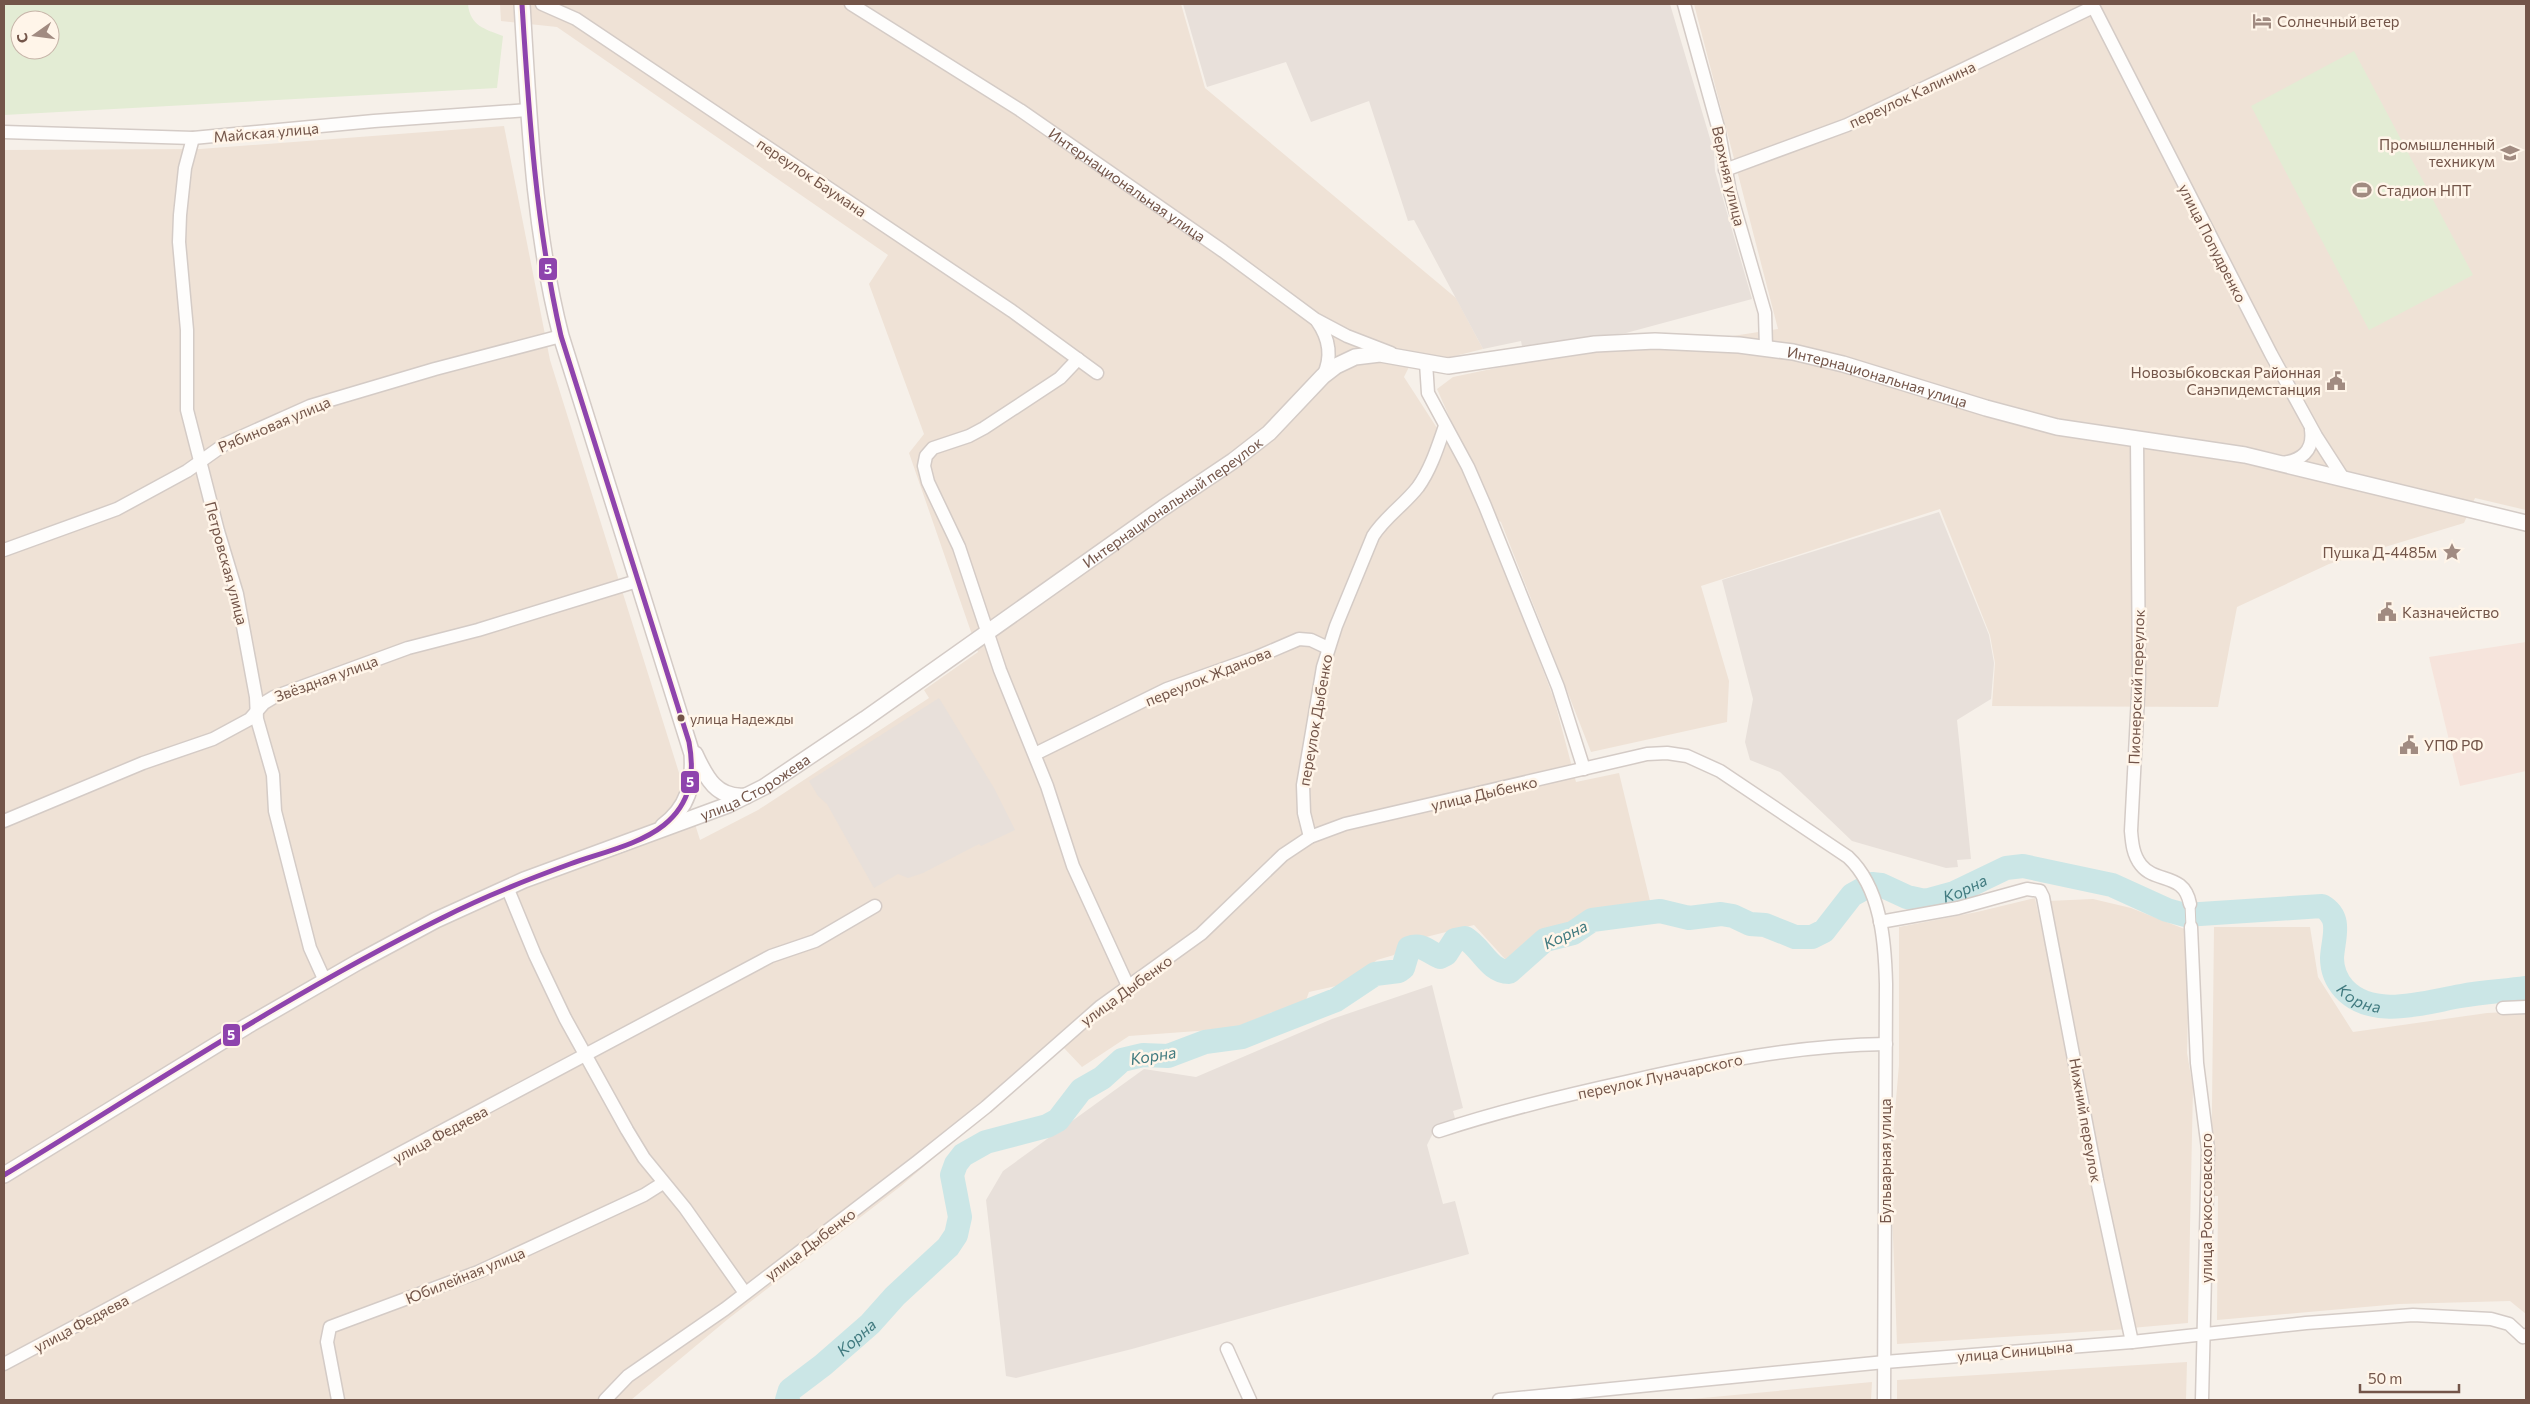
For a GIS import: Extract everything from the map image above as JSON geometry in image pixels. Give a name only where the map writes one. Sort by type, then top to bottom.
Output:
[{"type":"street","points":[[522,4],[532,164],[544,259],[561,336],[637,581],[690,742],[712,785],[733,796],[750,795]]},
{"type":"street","name":"переулок Баумана","points":[[542,4],[576,19],[1012,311],[1097,373]]},
{"type":"street","name":"Интернациональная улица","points":[[850,4],[1020,110],[1201,235],[1315,319],[1347,336],[1406,358],[1426,364],[1461,365],[1579,345],[1626,342],[1699,342],[1766,348],[1844,364],[1986,408],[2057,427],[2137,440],[2218,450],[2280,463],[2526,523]]},
{"type":"street","name":"Верхняя улица","points":[[1684,4],[1718,127],[1725,170],[1765,313],[1766,348]]},
{"type":"street","name":"переулок Калинина","points":[[1725,170],[1847,125],[2093,6]]},
{"type":"street","name":"улица Попудренко","points":[[2093,6],[2229,274],[2308,420],[2343,478]]},
{"type":"street","name":"Майская улица","points":[[4,132],[193,138],[374,121],[528,110]]},
{"type":"street","name":"Петровская улица","points":[[193,138],[182,194],[179,242],[186,311],[187,410],[218,531],[238,594],[256,697],[256,713],[273,774],[274,805],[312,954],[325,981]]},
{"type":"street","points":[[1315,319],[1325,334],[1330,354],[1324,376]]},
{"type":"street","name":"Рябиновая улица","points":[[4,550],[117,509],[200,462],[225,444],[317,404],[435,369],[561,336]]},
{"type":"street","name":"Интернациональная улица","points":[[1348,360],[1362,355],[1380,354],[1406,358]]},
{"type":"street","points":[[1078,358],[1060,378],[984,428],[970,436],[938,446],[926,456],[926,473],[951,528],[1010,696],[1035,754],[1073,866],[1128,986]]},
{"type":"street","name":"Интернациональный переулок","points":[[987,634],[1099,552],[1254,446],[1324,376],[1348,360]]},
{"type":"street","points":[[1426,364],[1428,393],[1468,466],[1567,711],[1584,769]]},
{"type":"street","points":[[2280,463],[2298,459],[2308,452],[2312,440],[2308,420]]},
{"type":"street","name":"переулок Дыбенко","points":[[1310,837],[1304,813],[1303,785],[1328,648],[1373,536],[1384,520],[1411,496],[1423,479],[1445,426]]},
{"type":"street","name":"Пионерский переулок","points":[[2137,440],[2139,677],[2131,832],[2134,852],[2140,865],[2180,885],[2187,893],[2190,904]]},
{"type":"street","name":"Звёздная улица","points":[[4,821],[143,763],[213,739],[245,723],[264,703],[274,697],[388,655],[637,581]]},
{"type":"street","name":"улица Сторожева","points":[[4,1175],[325,981],[436,920],[508,887],[750,795],[785,774],[987,634]]},
{"type":"street","name":"переулок Жданова","points":[[1035,754],[1167,689],[1257,657],[1299,639],[1311,640],[1328,648]]},
{"type":"street","points":[[654,833],[678,814],[690,790],[693,765],[690,742]]},
{"type":"street","name":"улица Дыбенко","points":[[605,1400],[639,1368],[745,1293],[986,1107],[1075,1028],[1128,986],[1201,934],[1261,874],[1283,855],[1310,837],[1345,824],[1521,785],[1646,754],[1667,753],[1687,756],[1720,771],[1848,857],[1861,873]]},
{"type":"street","name":"Бульварная улица","points":[[1861,873],[1872,895],[1880,922],[1886,962],[1884,1400]]},
{"type":"street","points":[[508,887],[535,955],[587,1056],[632,1137],[664,1183],[694,1220],[745,1293]]},
{"type":"street","name":"Нижний переулок","points":[[1880,922],[1958,908],[2027,889],[2040,891],[2043,897],[2096,1180],[2132,1342]]},
{"type":"street","points":[[2190,904],[2191,924]]},
{"type":"street","name":"улица Федяева","points":[[4,1364],[587,1056],[771,956],[815,941],[876,906]]},
{"type":"street","name":"улица Рокоссовского","points":[[2191,924],[2197,1063],[2208,1149],[2202,1400]]},
{"type":"street","points":[[2503,1008],[2526,1007]]},
{"type":"street","name":"переулок Луначарского","points":[[1439,1131],[1504,1111],[1665,1073],[1817,1048],[1886,1044]]},
{"type":"street","name":"Юбилейная улица","points":[[338,1400],[327,1342],[327,1334],[330,1327],[488,1268],[644,1195],[664,1183]]},
{"type":"street","name":"улица Синицына","points":[[1499,1400],[1885,1362],[2132,1342],[2306,1323],[2413,1315],[2491,1319],[2509,1324],[2525,1339]]},
{"type":"street","points":[[1227,1349],[1250,1400]]},
{"type":"shaded area","points":[[500,4],[1181,4],[1205,88],[1456,298],[1483,349],[1447,358],[1416,353],[1404,377],[1457,459],[1481,508],[1554,699],[1576,782],[1619,773],[1650,901],[1540,933],[1520,956],[1506,960],[1474,925],[1402,943],[1394,955],[1377,960],[1345,984],[1309,992],[1305,1003],[1270,1013],[1252,1027],[1129,1036],[1082,1067],[1063,1047],[901,1186],[728,1319],[631,1400],[4,1400],[4,150],[200,149],[504,126],[550,360],[700,840],[758,810],[929,698],[924,690],[978,652],[909,453],[924,434],[869,284],[888,255],[557,27],[501,21]]},
{"type":"shaded area","points":[[1183,4],[1670,4],[1714,152],[1715,171],[1752,299],[1626,333],[1522,346],[1521,341],[1483,349],[1414,220],[1408,221],[1369,101],[1311,122],[1286,62],[1207,87]]},
{"type":"shaded area","points":[[1694,4],[2526,4],[2526,510],[2475,498],[2464,523],[2329,564],[2237,607],[2218,707],[1992,706],[1995,663],[1990,635],[1940,509],[1701,586],[1729,681],[1727,722],[1591,752],[1501,522],[1494,518],[1437,389],[1453,377],[1539,359],[1580,353],[1642,350],[1778,329]]},
{"type":"shaded area","points":[[1939,512],[1989,635],[1994,663],[1991,699],[1957,720],[1971,859],[1957,860],[1958,867],[1946,868],[1852,841],[1780,772],[1750,760],[1745,742],[1753,699],[1722,580]]},
{"type":"shaded area","points":[[2526,642],[2526,771],[2460,786],[2429,657]]},
{"type":"shaded area","points":[[939,698],[994,788],[1015,830],[981,846],[979,844],[923,873],[908,878],[898,874],[874,888],[827,804],[818,796],[809,781]]},
{"type":"shaded area","points":[[2035,898],[2128,1329],[1897,1344],[1892,1210],[1893,1134],[1899,1065],[1899,927],[1977,912]]},
{"type":"shaded area","points":[[2093,899],[2131,908],[2187,930],[2190,938],[2187,1053],[2193,1088],[2188,1323],[2131,1328],[2048,901]]},
{"type":"shaded area","points":[[2214,927],[2310,927],[2318,977],[2353,1032],[2487,1013],[2526,1011],[2526,1314],[2510,1301],[2399,1304],[2217,1320],[2218,1196],[2211,1196]]},
{"type":"shaded area","points":[[1432,985],[1463,1108],[1453,1111],[1456,1122],[1436,1127],[1427,1145],[1443,1204],[1455,1201],[1469,1254],[1132,1349],[1016,1378],[1006,1376],[986,1200],[1003,1171],[1144,1069],[1196,1077],[1332,1019]]},
{"type":"shaded area","points":[[2187,1362],[2186,1400],[1897,1400],[1897,1380]]},
{"type":"shaded area","points":[[1872,1382],[1871,1400],[1681,1400]]},
{"type":"green space","points":[[4,4],[468,4],[469,11],[475,22],[485,29],[503,36],[497,88],[4,115]]},
{"type":"green space","name":"Стадион НПТ","points":[[2354,51],[2473,275],[2369,330],[2251,106]]},
{"type":"waterway","name":"Корна","points":[[787,1400],[790,1390],[823,1365],[870,1324],[895,1296],[948,1247],[956,1235],[960,1217],[952,1175],[956,1164],[963,1155],[986,1142],[1047,1126],[1058,1120],[1081,1090],[1102,1078],[1122,1060],[1143,1055],[1168,1056],[1205,1042],[1242,1037],[1336,1000],[1375,974],[1399,971],[1403,968],[1409,948],[1421,947],[1440,957],[1446,954],[1455,940],[1465,938],[1496,968],[1509,972],[1545,940],[1573,933],[1592,920],[1660,911],[1689,918],[1721,914],[1733,916],[1750,924],[1765,925],[1795,937],[1812,937],[1824,931],[1852,895],[1872,884],[1881,885],[1907,897],[1925,901],[1954,893],[2006,868],[2023,866],[2112,885],[2167,910],[2185,915],[2322,906],[2333,916],[2335,922],[2332,958],[2337,978],[2344,989],[2356,998],[2369,1004],[2384,1006],[2416,1005],[2469,995],[2526,988]]},
{"type":"transit line","name":"5","points":[[4,1175],[220,1042],[330,977],[385,947],[489,896],[643,838],[664,825],[673,816],[685,798],[691,777],[689,742],[561,336],[552,295],[535,171],[522,4]]},
{"type":"place","name":"Солнечный ветер","points":[[2262,21]]},
{"type":"place","name":"Промышленный техникум","points":[[2510,153]]},
{"type":"place","name":"Стадион НПТ","points":[[2362,190]]},
{"type":"place","name":"Новозыбковская Районная Санэпидемстанция","points":[[2336,381]]},
{"type":"place","name":"Пушка Д-4485м","points":[[2452,552]]},
{"type":"place","name":"Казначейство","points":[[2387,612]]},
{"type":"place","name":"улица Надежды","points":[[681,718]]},
{"type":"place","name":"УПФ РФ","points":[[2409,745]]}]
